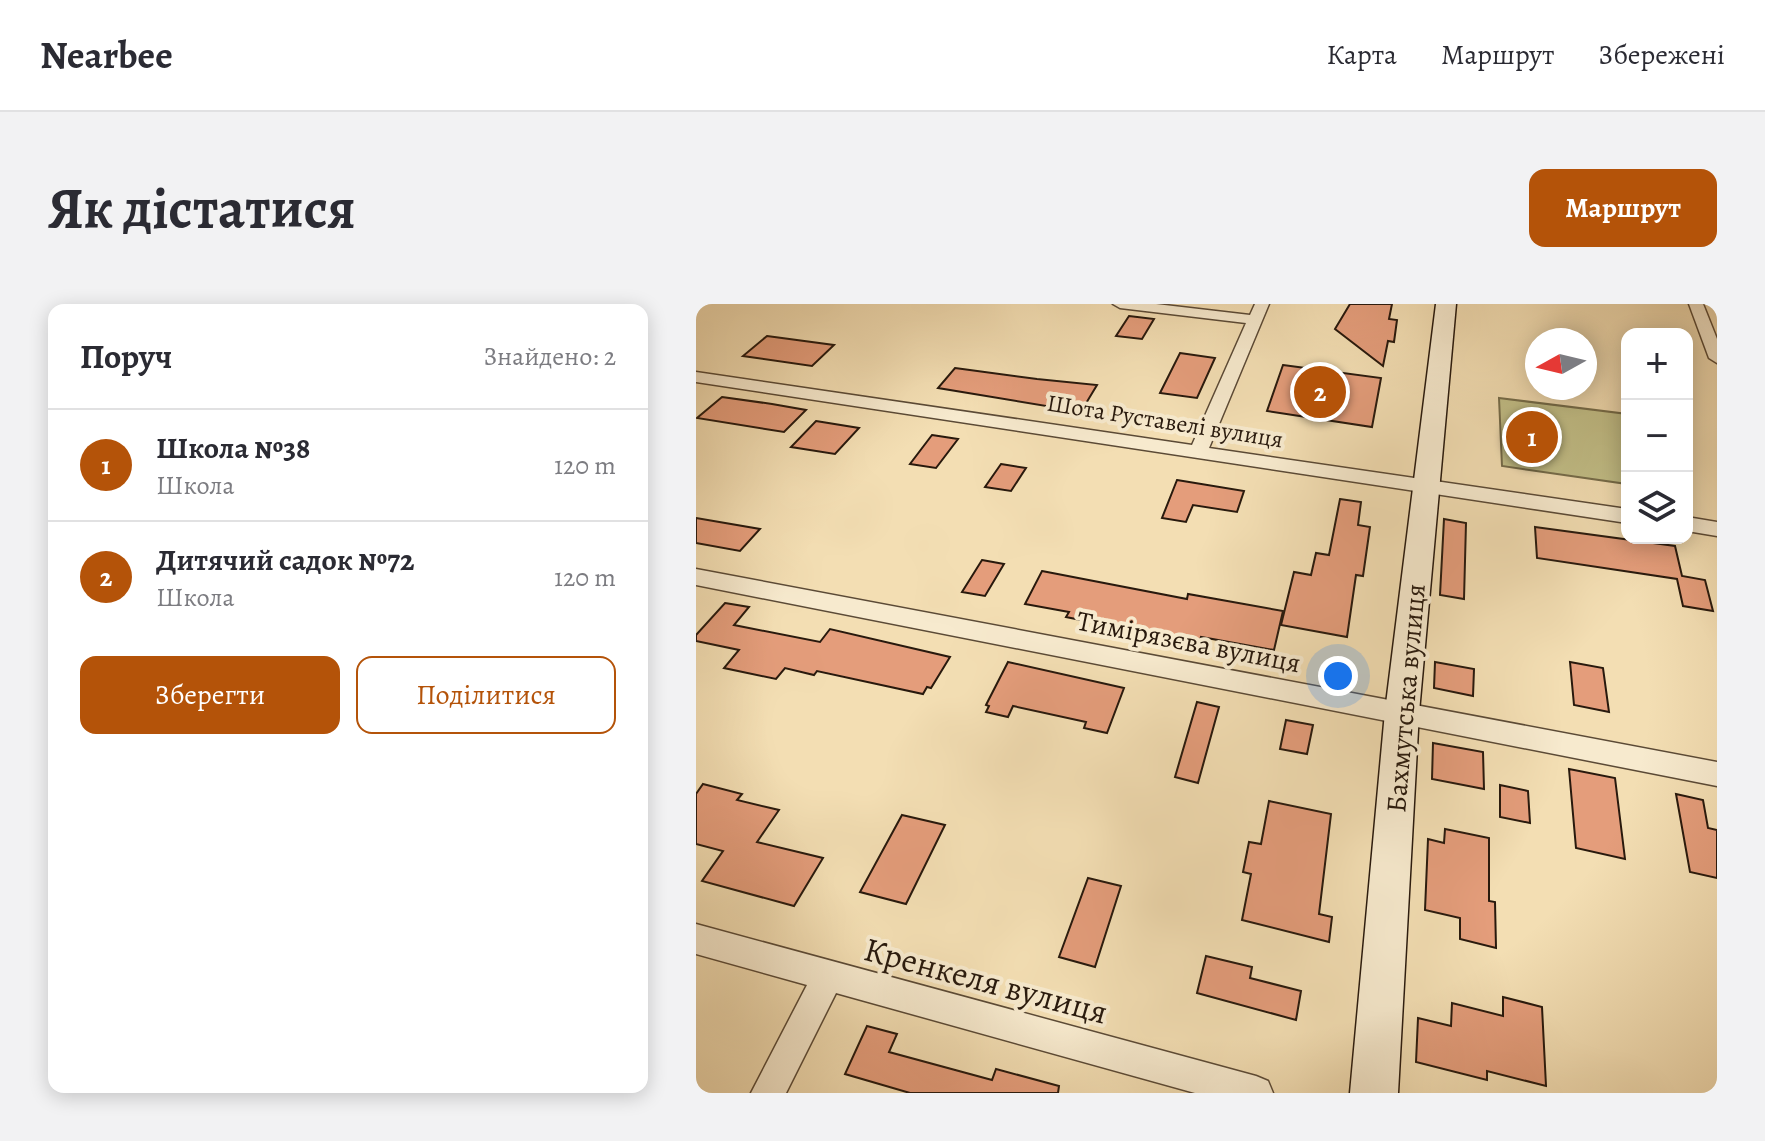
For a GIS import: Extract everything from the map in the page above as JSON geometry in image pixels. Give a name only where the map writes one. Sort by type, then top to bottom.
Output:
[{"type":"street","points":[[1120,304],[1255,320]]},
{"type":"street","points":[[1198,452],[1262,304]]},
{"type":"street","name":"Бахмутська вулиця","points":[[1374,1093],[1402,712],[1446,304]]},
{"type":"street","points":[[1696,304],[1717,358]]},
{"type":"street","name":"Шота Руставелі вулиця","points":[[696,377],[1621,515]]},
{"type":"street","points":[[1693,525],[1717,529]]},
{"type":"street","name":"Тимірязєва вулиця","points":[[696,577],[1717,774]]},
{"type":"street","name":"Кренкеля вулиця","points":[[696,939],[1256,1093]]},
{"type":"street","points":[[768,1093],[828,976]]},
{"type":"shaded area","points":[[1499,398],[1621,413],[1621,483],[1502,466]]},
{"type":"building","points":[[1350,304],[1392,304],[1389,319],[1397,320],[1394,342],[1388,341],[1383,366],[1335,329]]},
{"type":"building","points":[[1129,316],[1154,319],[1142,339],[1116,336]]},
{"type":"building","points":[[767,336],[834,345],[812,366],[743,356]]},
{"type":"building","points":[[1180,353],[1215,358],[1197,398],[1160,393]]},
{"type":"building","points":[[1283,365],[1381,378],[1372,427],[1267,411]]},
{"type":"building","points":[[955,368],[1097,385],[1085,405],[1062,401],[1058,408],[938,388]]},
{"type":"building","points":[[722,397],[806,410],[784,432],[697,418]]},
{"type":"building","points":[[816,421],[859,428],[835,454],[791,447]]},
{"type":"building","points":[[932,435],[958,439],[936,468],[910,464]]},
{"type":"building","points":[[1001,464],[1026,468],[1011,491],[985,487]]},
{"type":"building","points":[[1177,480],[1244,491],[1237,512],[1193,505],[1186,522],[1162,518]]},
{"type":"building","points":[[1340,499],[1361,502],[1358,525],[1370,527],[1363,576],[1356,575],[1347,637],[1281,625],[1294,572],[1311,575],[1316,553],[1329,555]]},
{"type":"building","points":[[696,518],[760,529],[740,551],[696,543]]},
{"type":"building","points":[[1444,519],[1466,523],[1464,599],[1440,595]]},
{"type":"building","points":[[1535,527],[1621,539],[1621,544],[1675,546],[1682,576],[1705,580],[1713,611],[1683,606],[1677,579],[1537,558]]},
{"type":"building","points":[[982,560],[1004,564],[985,596],[962,592]]},
{"type":"building","points":[[1042,571],[1187,599],[1188,594],[1283,611],[1274,650],[1201,637],[1199,644],[1066,617],[1069,612],[1025,604]]},
{"type":"building","points":[[725,603],[749,607],[734,625],[820,642],[830,629],[950,657],[931,688],[927,687],[923,694],[817,671],[814,675],[785,668],[776,679],[724,668],[739,650],[696,641],[696,635]]},
{"type":"building","points":[[1008,662],[1124,688],[1107,733],[1084,728],[1086,722],[1013,706],[1008,717],[986,712],[989,706],[986,705]]},
{"type":"building","points":[[1435,662],[1474,669],[1473,696],[1434,688]]},
{"type":"building","points":[[1570,662],[1603,668],[1609,712],[1574,705]]},
{"type":"building","points":[[1197,702],[1219,707],[1198,783],[1175,777]]},
{"type":"building","points":[[1286,720],[1313,725],[1307,754],[1280,749]]},
{"type":"building","points":[[1433,743],[1483,752],[1484,789],[1432,779]]},
{"type":"building","points":[[1569,769],[1615,778],[1625,859],[1576,848]]},
{"type":"building","points":[[703,784],[742,794],[737,800],[779,810],[757,842],[823,858],[794,906],[702,881],[723,851],[696,844],[696,794]]},
{"type":"building","points":[[1500,785],[1528,791],[1530,823],[1500,817]]},
{"type":"building","points":[[1676,794],[1703,800],[1708,828],[1717,830],[1717,878],[1690,872]]},
{"type":"building","points":[[1269,801],[1331,814],[1319,914],[1332,917],[1329,942],[1242,920],[1251,874],[1243,872],[1249,842],[1261,844]]},
{"type":"building","points":[[902,815],[945,825],[906,904],[860,892]]},
{"type":"building","points":[[1445,829],[1489,838],[1489,901],[1495,902],[1496,948],[1460,939],[1460,918],[1425,910],[1428,839],[1444,843]]},
{"type":"building","points":[[1088,878],[1121,886],[1095,967],[1059,957]]},
{"type":"building","points":[[1206,956],[1252,967],[1250,978],[1301,991],[1296,1020],[1197,993]]},
{"type":"building","points":[[1503,997],[1542,1007],[1546,1086],[1487,1071],[1487,1080],[1416,1062],[1418,1018],[1451,1026],[1452,1003],[1503,1016]]},
{"type":"building","points":[[867,1026],[897,1034],[889,1052],[992,1080],[996,1069],[1059,1086],[1058,1093],[910,1093],[845,1074]]},
{"type":"place","name":"Дитячий садок №72","points":[[1320,392]]},
{"type":"place","name":"Школа №38","points":[[1532,437]]}]
